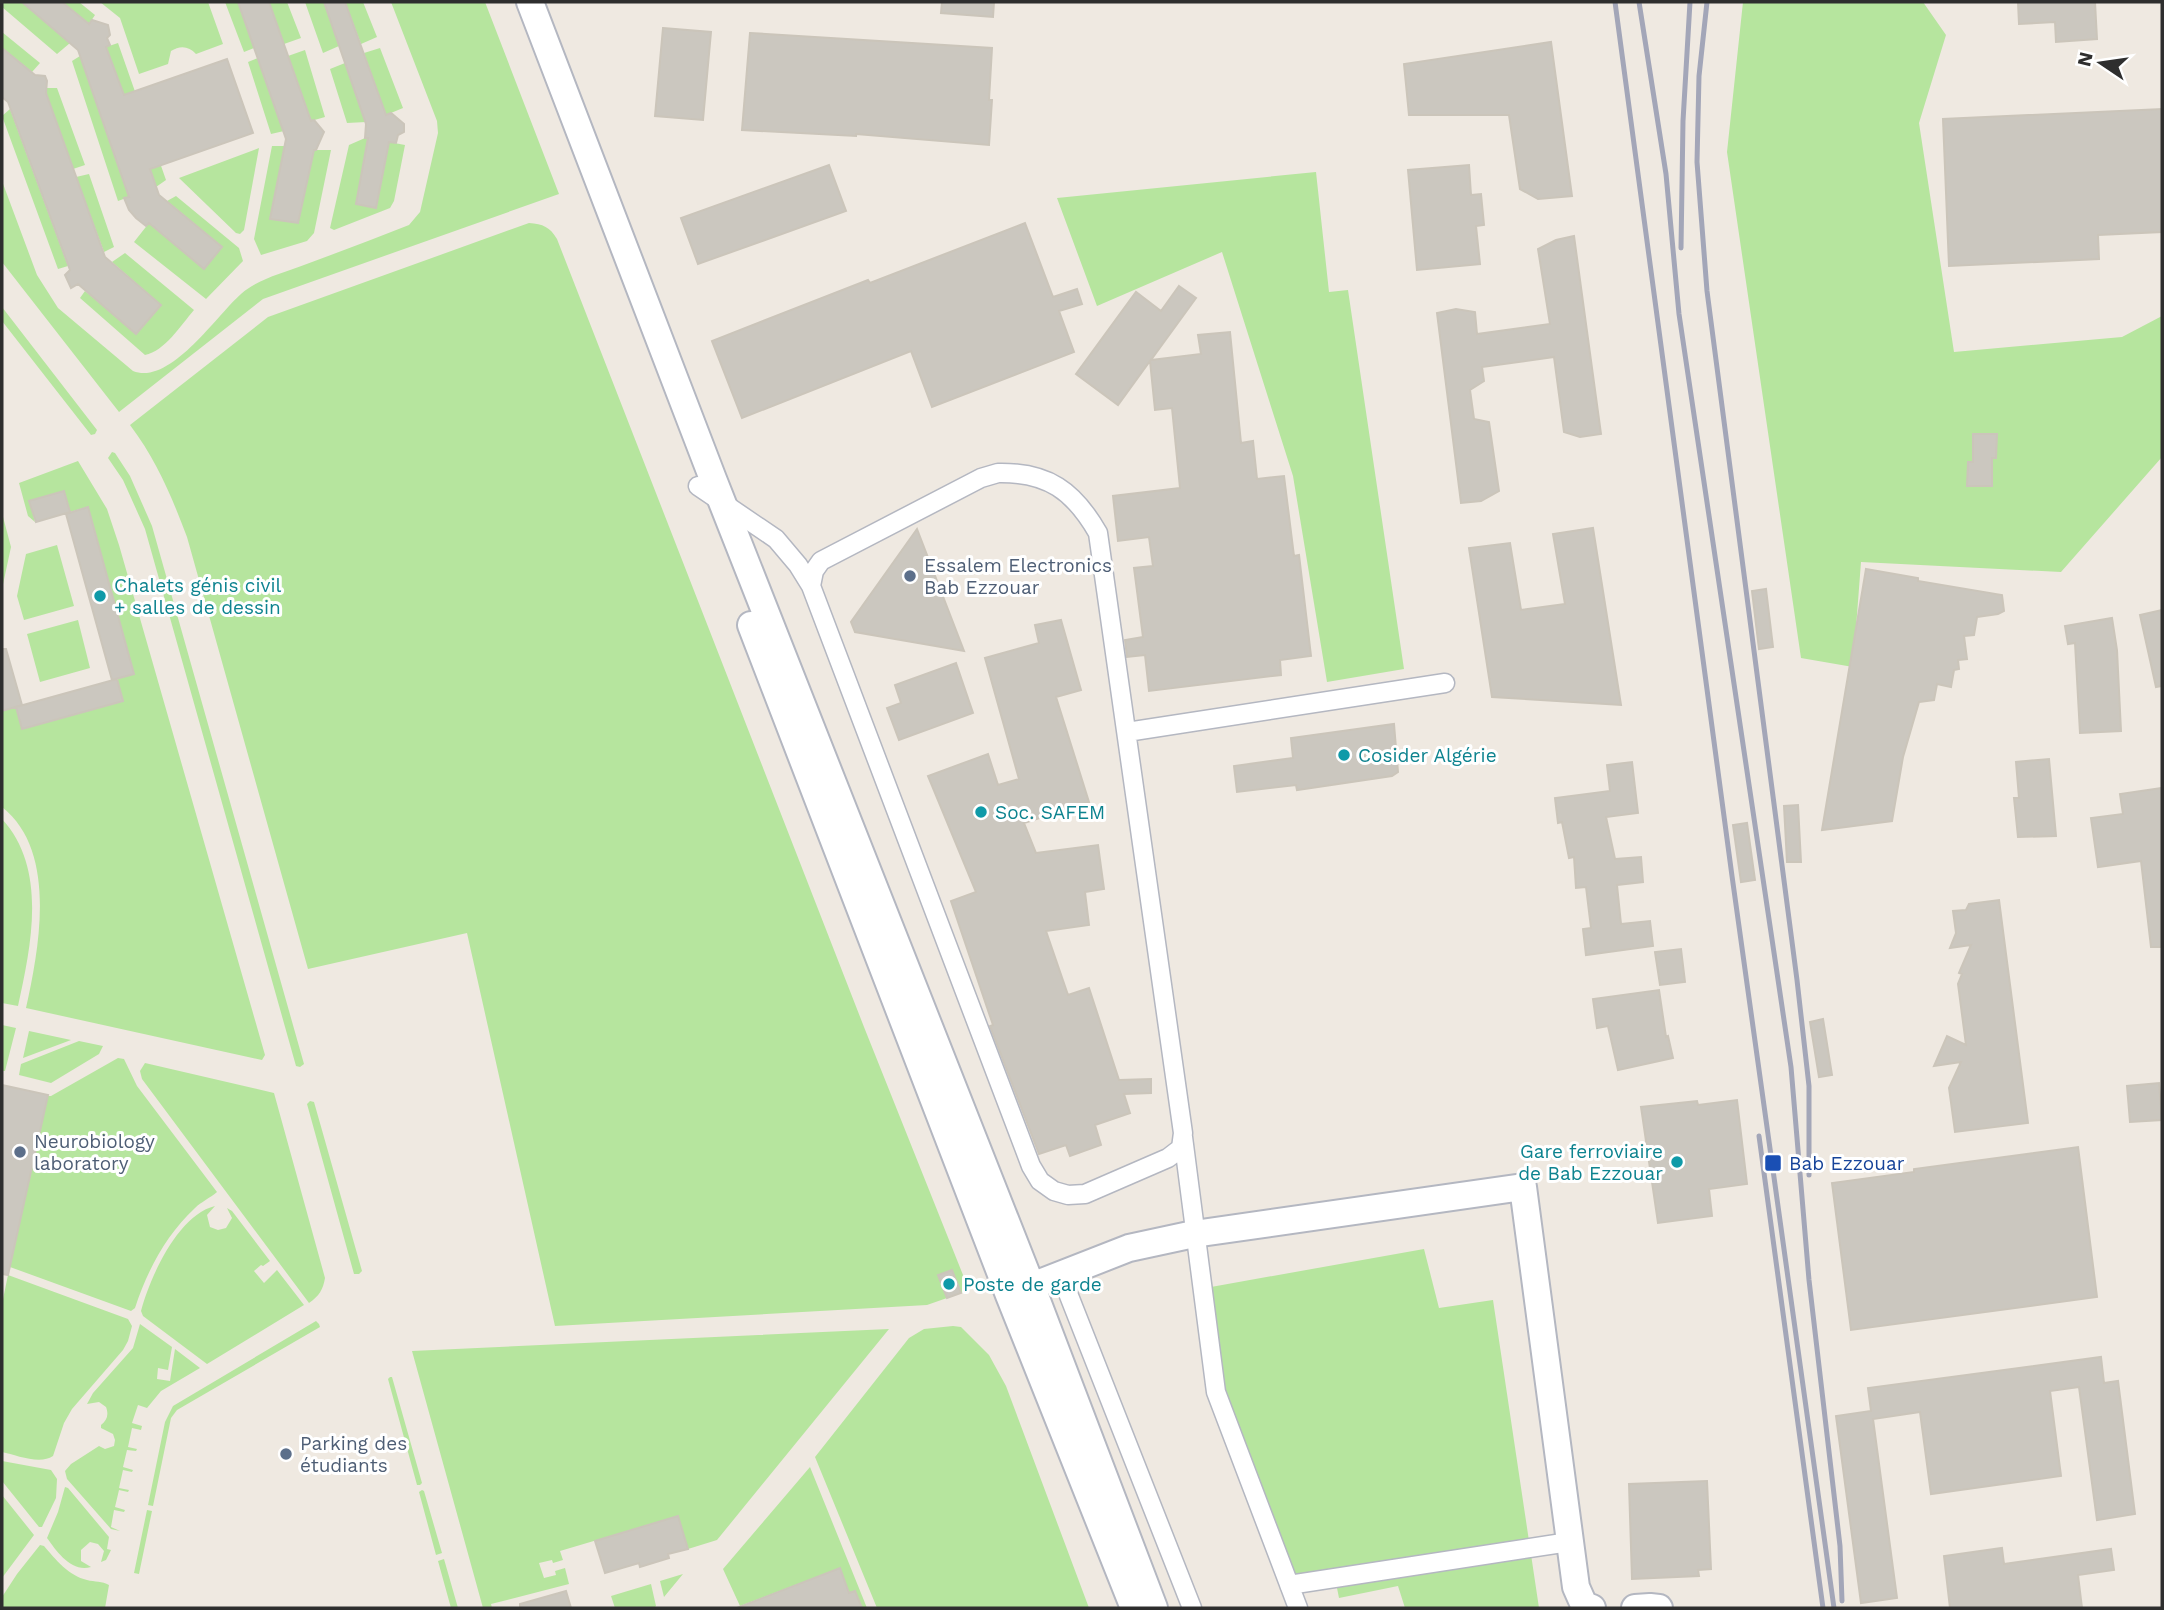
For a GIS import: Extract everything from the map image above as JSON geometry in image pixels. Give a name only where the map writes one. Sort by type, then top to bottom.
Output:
[{"type":"main road","points":[[514,2],[698,486],[1020,1290],[1154,1608]]},
{"type":"main road","points":[[530,2],[723,503],[1020,1290],[1134,1608]]},
{"type":"main road","points":[[1020,1290],[1129,1248],[1194,1234],[1523,1187],[1576,1587],[1584,1605],[1592,1608]]},
{"type":"main road","points":[[1635,1608],[1659,1608]]},
{"type":"street","points":[[811,586],[814,571],[821,561],[981,478],[998,473],[1021,473],[1044,480],[1069,493],[1085,510],[1098,533],[1183,1133],[1216,1392],[1298,1608]]},
{"type":"street","points":[[698,486],[776,539],[798,565],[811,586],[1031,1166],[1040,1181],[1054,1191],[1068,1195],[1085,1194],[1168,1158],[1181,1147],[1183,1133]]},
{"type":"street","points":[[1127,732],[1445,683]]},
{"type":"street","points":[[1060,1273],[1192,1608]]},
{"type":"street","points":[[1289,1585],[1569,1542]]},
{"type":"green space","points":[[2,2],[22,2],[70,43],[57,54],[2,7]]},
{"type":"green space","points":[[62,2],[79,2],[95,15],[89,24]]},
{"type":"green space","points":[[100,2],[208,2],[223,44],[196,54],[184,47],[178,48],[171,51],[168,64],[139,74],[120,18]]},
{"type":"green space","points":[[225,2],[238,2],[254,48],[244,52]]},
{"type":"green space","points":[[269,2],[287,2],[301,38],[284,44]]},
{"type":"green space","points":[[305,2],[324,2],[339,46],[323,53]]},
{"type":"green space","points":[[345,2],[363,2],[377,37],[361,44]]},
{"type":"green space","points":[[391,2],[485,2],[559,194],[263,299],[119,412],[2,262],[2,181],[37,275],[58,308],[133,371],[147,373],[162,368],[192,346],[241,294],[255,284],[409,225],[420,212],[438,133],[437,121]]},
{"type":"green space","points":[[1743,2],[1923,2],[1946,35],[1919,123],[1954,352],[2122,337],[2162,316],[2162,457],[2061,572],[1861,562],[1853,667],[1801,658],[1727,152]]},
{"type":"green space","points":[[2,32],[40,63],[32,72],[2,48]]},
{"type":"green space","points":[[118,43],[166,180],[156,187],[106,47]]},
{"type":"green space","points":[[380,48],[403,108],[386,115],[364,53]]},
{"type":"green space","points":[[305,50],[325,117],[311,121],[288,56]]},
{"type":"green space","points":[[80,56],[129,197],[118,201],[72,61]]},
{"type":"green space","points":[[258,58],[284,131],[271,134],[248,62]]},
{"type":"green space","points":[[345,63],[366,122],[347,123],[330,69]]},
{"type":"green space","points":[[44,88],[57,88],[85,165],[73,169]]},
{"type":"green space","points":[[10,109],[68,266],[58,269],[2,116]]},
{"type":"green space","points":[[368,138],[356,204],[376,208],[389,142],[405,145],[394,201],[390,208],[334,230],[330,228],[349,145]]},
{"type":"green space","points":[[272,146],[285,146],[270,218],[298,223],[314,150],[331,150],[314,233],[307,241],[261,255],[254,239]]},
{"type":"green space","points":[[259,148],[244,230],[240,234],[179,178]]},
{"type":"green space","points":[[1316,172],[1329,292],[1348,290],[1404,669],[1327,682],[1293,476],[1222,252],[1097,306],[1057,198]]},
{"type":"green space","points":[[89,174],[114,247],[104,252],[76,177]]},
{"type":"green space","points":[[176,196],[239,248],[243,261],[206,299],[134,242],[149,223],[204,269],[222,247],[167,201]]},
{"type":"green space","points":[[529,223],[546,227],[557,239],[969,1290],[961,1293],[952,1270],[938,1275],[947,1298],[927,1305],[555,1326],[467,933],[308,969],[187,537],[163,479],[130,425],[268,317]]},
{"type":"green space","points":[[125,253],[194,310],[166,343],[145,355],[80,298],[85,291],[137,333],[161,305],[112,262]]},
{"type":"green space","points":[[2,307],[97,430],[95,434],[91,435],[2,321]]},
{"type":"green space","points":[[112,452],[130,476],[152,526],[304,1064],[300,1067],[296,1066],[145,529],[123,480],[108,458]]},
{"type":"green space","points":[[78,461],[107,509],[119,545],[265,1055],[262,1060],[26,1008],[39,930],[38,874],[31,849],[20,826],[2,807],[2,711],[16,707],[22,728],[123,700],[87,507],[70,512],[64,491],[30,502],[35,522],[28,516],[19,483]]},
{"type":"green space","points":[[2,513],[11,547],[2,589]]},
{"type":"green space","points":[[57,545],[74,606],[24,620],[17,596],[26,554]]},
{"type":"green space","points":[[78,620],[90,668],[40,682],[27,634]]},
{"type":"green space","points":[[2,819],[16,839],[26,861],[31,884],[31,934],[18,1006],[2,1003]]},
{"type":"green space","points":[[2,1025],[16,1028],[5,1071],[2,1071]]},
{"type":"green space","points":[[29,1031],[71,1040],[23,1058]]},
{"type":"green space","points":[[79,1041],[103,1046],[99,1054],[51,1083],[19,1075],[21,1064]]},
{"type":"green space","points":[[118,1058],[124,1059],[137,1086],[217,1192],[195,1208],[166,1242],[145,1281],[135,1308],[131,1311],[10,1267],[48,1096]]},
{"type":"green space","points":[[145,1063],[274,1093],[325,1278],[320,1292],[309,1303],[142,1079],[140,1071]]},
{"type":"green space","points":[[314,1102],[362,1271],[359,1274],[354,1274],[307,1104]]},
{"type":"green space","points":[[215,1206],[207,1215],[210,1227],[218,1230],[226,1228],[232,1218],[227,1208],[232,1211],[270,1261],[254,1271],[264,1283],[277,1270],[304,1305],[207,1364],[143,1316],[141,1311],[159,1265],[178,1234],[189,1221]]},
{"type":"green space","points":[[1424,1249],[1439,1308],[1493,1300],[1539,1608],[1405,1608],[1398,1586],[1339,1598],[1333,1568],[1294,1575],[1224,1393],[1211,1287]]},
{"type":"green space","points":[[8,1275],[128,1319],[132,1326],[123,1350],[72,1409],[64,1423],[53,1456],[48,1459],[2,1452],[2,1304]]},
{"type":"green space","points":[[316,1321],[320,1327],[177,1410],[171,1418],[153,1506],[148,1505],[165,1422],[173,1406]]},
{"type":"green space","points":[[140,1324],[172,1347],[168,1370],[158,1368],[157,1379],[170,1381],[175,1349],[200,1368],[161,1391],[147,1408],[138,1405],[132,1423],[142,1426],[141,1430],[132,1428],[128,1447],[137,1449],[127,1450],[123,1467],[133,1470],[123,1470],[119,1488],[129,1490],[119,1490],[115,1507],[125,1510],[114,1510],[111,1527],[120,1531],[111,1529],[67,1479],[65,1471],[99,1446],[105,1449],[114,1446],[113,1434],[101,1428],[107,1417],[106,1407],[99,1402],[87,1404],[93,1393],[133,1348]]},
{"type":"green space","points":[[961,1327],[989,1355],[1006,1386],[1089,1608],[877,1608],[815,1457],[909,1338],[924,1329]]},
{"type":"green space","points":[[889,1329],[717,1540],[688,1549],[678,1516],[560,1551],[563,1560],[539,1563],[544,1578],[556,1575],[555,1571],[565,1568],[569,1584],[491,1604],[492,1608],[483,1608],[412,1351]]},
{"type":"green space","points":[[390,1377],[422,1483],[420,1485],[417,1485],[388,1379]]},
{"type":"green space","points":[[2,1461],[51,1470],[57,1479],[56,1498],[42,1527],[39,1527],[2,1481]]},
{"type":"green space","points":[[810,1467],[867,1608],[862,1608],[855,1591],[849,1593],[840,1568],[740,1606],[723,1569]]},
{"type":"green space","points":[[65,1487],[109,1537],[107,1549],[111,1550],[106,1560],[101,1562],[104,1551],[98,1544],[90,1542],[81,1550],[81,1561],[91,1567],[71,1564],[47,1538]]},
{"type":"green space","points":[[422,1490],[442,1553],[436,1555],[419,1492]]},
{"type":"green space","points":[[2,1495],[34,1535],[2,1578]]},
{"type":"green space","points":[[147,1510],[152,1511],[139,1574],[134,1573]]},
{"type":"green space","points":[[40,1545],[74,1575],[109,1585],[105,1608],[2,1608],[2,1597]]},
{"type":"green space","points":[[444,1559],[458,1608],[451,1608],[438,1561]]},
{"type":"green space","points":[[683,1574],[664,1597],[660,1581]]},
{"type":"green space","points":[[651,1584],[656,1606],[654,1608],[615,1608],[611,1596]]},
{"type":"building","points":[[22,2],[62,2],[89,24],[92,20],[108,25],[110,35],[107,38],[110,45],[106,47],[124,95],[227,59],[253,133],[150,169],[159,195],[222,247],[204,269],[149,223],[146,226],[129,210],[124,198],[129,197],[78,50]]},
{"type":"building","points":[[238,2],[269,2],[311,121],[314,120],[324,132],[314,150],[298,223],[270,219],[286,139]]},
{"type":"building","points":[[324,2],[345,2],[386,115],[391,113],[404,124],[404,132],[398,135],[396,143],[389,142],[376,208],[356,204],[368,138],[365,138],[366,124]]},
{"type":"building","points":[[942,2],[994,2],[993,17],[941,13]]},
{"type":"building","points":[[2018,2],[2095,2],[2097,39],[2056,42],[2055,22],[2019,24]]},
{"type":"building","points":[[663,28],[711,32],[703,120],[655,116]]},
{"type":"building","points":[[750,33],[992,48],[989,145],[856,134],[742,130]]},
{"type":"building","points":[[1551,42],[1572,196],[1538,199],[1520,189],[1509,115],[1409,115],[1404,64]]},
{"type":"building","points":[[2,48],[35,75],[45,76],[46,93],[105,257],[161,305],[136,334],[78,284],[71,288],[65,275],[70,270],[8,102],[2,97]]},
{"type":"building","points":[[2162,109],[2162,232],[2098,235],[2099,259],[1949,266],[1943,119]]},
{"type":"building","points":[[829,165],[846,211],[698,264],[681,218]]},
{"type":"building","points":[[1469,165],[1471,195],[1481,194],[1484,225],[1476,226],[1480,264],[1417,270],[1408,170]]},
{"type":"building","points":[[1025,223],[1053,297],[1077,289],[1082,304],[1059,311],[1074,352],[932,407],[911,351],[742,418],[712,341]]},
{"type":"building","points":[[1574,236],[1601,434],[1580,437],[1564,432],[1554,357],[1482,367],[1484,381],[1470,390],[1474,419],[1489,422],[1499,491],[1481,501],[1461,503],[1437,313],[1456,309],[1475,312],[1477,334],[1550,324],[1538,249],[1556,240]]},
{"type":"building","points":[[1179,286],[1196,298],[1151,360],[1201,354],[1198,335],[1230,332],[1241,443],[1253,441],[1257,479],[1284,476],[1294,556],[1299,555],[1311,656],[1280,660],[1281,675],[1149,691],[1145,655],[1127,657],[1125,640],[1143,637],[1134,568],[1153,566],[1149,537],[1118,541],[1113,496],[1180,488],[1172,408],[1155,410],[1150,361],[1118,405],[1076,374],[1136,292],[1161,311]]},
{"type":"building","points":[[1973,434],[1997,434],[1996,458],[1992,458],[1992,486],[1967,486],[1968,462],[1973,462]]},
{"type":"building","points":[[64,491],[70,512],[36,522],[29,501]]},
{"type":"building","points":[[88,507],[134,674],[112,680],[66,514]]},
{"type":"building","points":[[1593,528],[1621,705],[1492,697],[1469,548],[1510,543],[1521,610],[1565,604],[1553,534]]},
{"type":"building","name":"Essalem Electronics Bab Ezzouar","points":[[917,529],[964,651],[855,632],[851,622]]},
{"type":"building","points":[[1866,569],[2002,595],[2004,611],[1977,617],[1974,635],[1964,636],[1967,659],[1958,660],[1959,669],[1954,670],[1951,687],[1937,684],[1934,700],[1919,702],[1903,757],[1892,821],[1822,830]]},
{"type":"building","points":[[1766,589],[1773,647],[1759,649],[1752,591]]},
{"type":"building","points":[[2162,610],[2162,686],[2156,687],[2140,615]]},
{"type":"building","points":[[2112,618],[2117,650],[2121,731],[2080,733],[2075,643],[2068,644],[2065,626]]},
{"type":"building","points":[[1061,620],[1081,690],[1056,697],[1089,802],[1024,823],[1036,853],[1098,845],[1104,889],[1085,892],[1089,925],[1046,931],[1068,995],[1089,988],[1119,1080],[1151,1079],[1151,1093],[1124,1094],[1130,1113],[1095,1125],[1101,1145],[1070,1156],[1066,1145],[1039,1154],[990,1026],[993,1025],[951,901],[976,892],[928,776],[988,754],[998,785],[1019,779],[985,658],[1039,643],[1035,625]]},
{"type":"building","points":[[2,649],[6,649],[22,705],[2,711]]},
{"type":"building","points":[[956,663],[973,713],[899,740],[887,708],[901,703],[895,685]]},
{"type":"building","points":[[117,679],[123,701],[22,729],[16,707]]},
{"type":"building","name":"Cosider Algérie","points":[[1394,724],[1398,772],[1392,776],[1297,790],[1296,785],[1237,792],[1234,766],[1293,758],[1291,738]]},
{"type":"building","points":[[2049,759],[2056,836],[2018,837],[2014,798],[2019,798],[2016,762]]},
{"type":"building","points":[[1632,762],[1638,813],[1606,817],[1615,859],[1641,857],[1643,882],[1617,885],[1621,924],[1650,921],[1653,946],[1586,955],[1583,929],[1591,928],[1586,887],[1576,888],[1574,857],[1569,858],[1562,822],[1558,823],[1555,798],[1610,791],[1607,765]]},
{"type":"building","points":[[2162,788],[2162,947],[2151,947],[2141,861],[2098,867],[2091,818],[2123,814],[2120,794]]},
{"type":"building","points":[[1798,805],[1801,862],[1787,862],[1784,806]]},
{"type":"building","points":[[1747,823],[1755,880],[1741,882],[1733,825]]},
{"type":"building","points":[[1999,900],[2028,1123],[1955,1132],[1949,1088],[1961,1062],[1934,1066],[1947,1036],[1966,1045],[1958,984],[1962,974],[1959,973],[1971,945],[1950,948],[1956,933],[1953,911],[1966,910],[1969,904]]},
{"type":"building","points":[[1681,949],[1685,982],[1660,985],[1655,952]]},
{"type":"building","points":[[1659,990],[1666,1037],[1668,1036],[1673,1058],[1618,1070],[1608,1026],[1597,1028],[1593,999]]},
{"type":"building","points":[[1823,1019],[1832,1075],[1819,1077],[1810,1022]]},
{"type":"building","points":[[2159,1083],[2162,1120],[2130,1122],[2127,1086]]},
{"type":"building","points":[[2,1085],[48,1095],[8,1275],[2,1274]]},
{"type":"building","name":"Gare ferroviaire de Bab Ezzouar","points":[[1737,1100],[1747,1184],[1709,1189],[1712,1216],[1658,1223],[1641,1107],[1697,1101],[1698,1105]]},
{"type":"building","points":[[2078,1147],[2097,1297],[1851,1330],[1832,1183]]},
{"type":"building","name":"Poste de garde","points":[[952,1270],[961,1293],[947,1298],[938,1275]]},
{"type":"building","points":[[2101,1357],[2104,1383],[2118,1381],[2135,1514],[2097,1520],[2079,1387],[2050,1391],[2061,1476],[1931,1494],[1920,1412],[1873,1419],[1897,1598],[1861,1603],[1836,1416],[1871,1411],[1868,1388]]},
{"type":"building","points":[[1707,1481],[1711,1569],[1698,1570],[1699,1576],[1632,1579],[1629,1484]]},
{"type":"building","points":[[678,1516],[688,1549],[668,1554],[669,1558],[640,1567],[639,1563],[605,1573],[595,1541]]},
{"type":"building","points":[[2002,1548],[2004,1564],[2111,1549],[2114,1570],[2078,1575],[2082,1608],[1950,1608],[1944,1556]]},
{"type":"building","points":[[840,1568],[849,1593],[855,1591],[862,1608],[737,1608]]},
{"type":"building","points":[[566,1591],[571,1608],[520,1608],[520,1604]]},
{"type":"railway","points":[[1615,2],[1732,876],[1834,1608]]},
{"type":"railway","points":[[1639,2],[1666,174],[1679,314],[1791,1067],[1809,1280],[1840,1546],[1842,1601]]},
{"type":"railway","points":[[1681,248],[1683,121],[1690,2]]},
{"type":"railway","points":[[1707,2],[1699,76],[1697,162],[1707,291],[1797,980],[1809,1086],[1809,1175]]},
{"type":"railway","points":[[1759,1136],[1823,1608]]},
{"type":"place","name":"Essalem Electronics Bab Ezzouar","points":[[910,576]]},
{"type":"place","name":"Chalets génis civil + salles de dessin","points":[[100,596]]},
{"type":"place","name":"Cosider Algérie","points":[[1344,755]]},
{"type":"place","name":"Soc. SAFEM","points":[[981,812]]},
{"type":"place","name":"Neurobiology laboratory","points":[[20,1152]]},
{"type":"place","name":"Gare ferroviaire de Bab Ezzouar","points":[[1677,1162]]},
{"type":"place","name":"Bab Ezzouar","points":[[1773,1163]]},
{"type":"place","name":"Poste de garde","points":[[949,1284]]},
{"type":"place","name":"Parking des étudiants","points":[[286,1454]]}]
